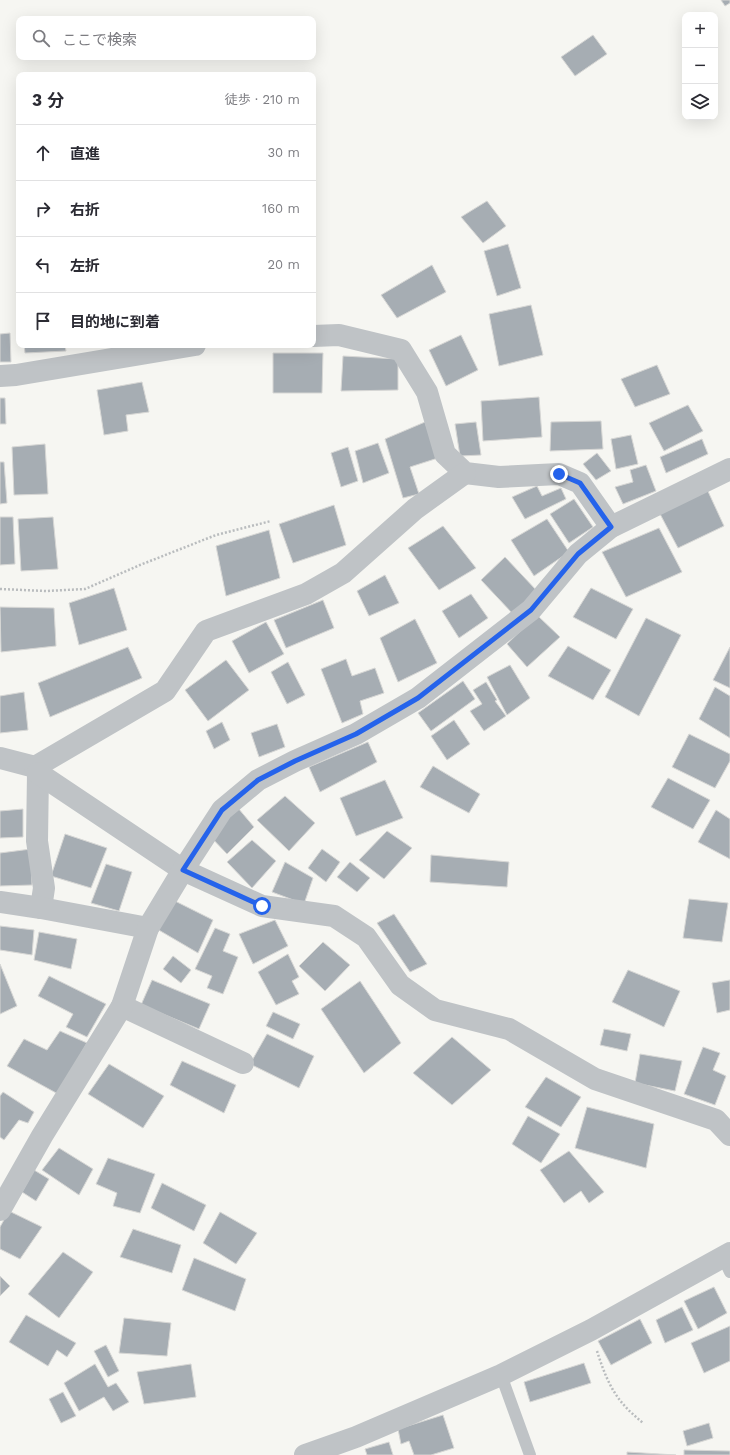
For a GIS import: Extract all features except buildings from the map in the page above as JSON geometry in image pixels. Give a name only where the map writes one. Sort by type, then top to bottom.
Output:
[{"type":"street","points":[[316,336],[339,335],[401,350],[427,392],[445,454],[465,473],[499,476],[559,474],[580,483],[611,527]]},
{"type":"street","points":[[0,376],[16,375],[177,348]]},
{"type":"street","points":[[0,1210],[42,1136],[122,1006],[148,928],[222,810],[258,780],[295,761],[356,734],[418,698],[531,610],[578,554],[611,527],[730,469]]},
{"type":"street","points":[[37,770],[166,691],[206,632],[306,594],[343,573],[415,509],[465,473]]},
{"type":"street","points":[[0,758],[37,770],[183,870],[262,906],[334,916],[366,937],[400,985],[435,1010],[509,1029],[596,1080],[726,1125]]},
{"type":"street","points":[[37,770],[37,841],[44,888],[41,908]]},
{"type":"street","points":[[0,902],[148,928]]},
{"type":"street","points":[[122,1006],[243,1063]]},
{"type":"street","points":[[305,1455],[356,1437],[501,1375],[728,1261]]},
{"type":"lane","points":[[501,1375],[530,1455]]},
{"type":"path","points":[[0,589],[46,591],[85,589],[140,564],[216,536],[271,521]]},
{"type":"path","points":[[591,1330],[603,1369],[615,1393],[623,1404],[643,1423]]},
{"type":"route","points":[[262,906],[183,870],[222,810],[258,780],[295,761],[356,734],[418,698],[531,610],[578,554],[611,527],[580,483],[559,474]]}]
